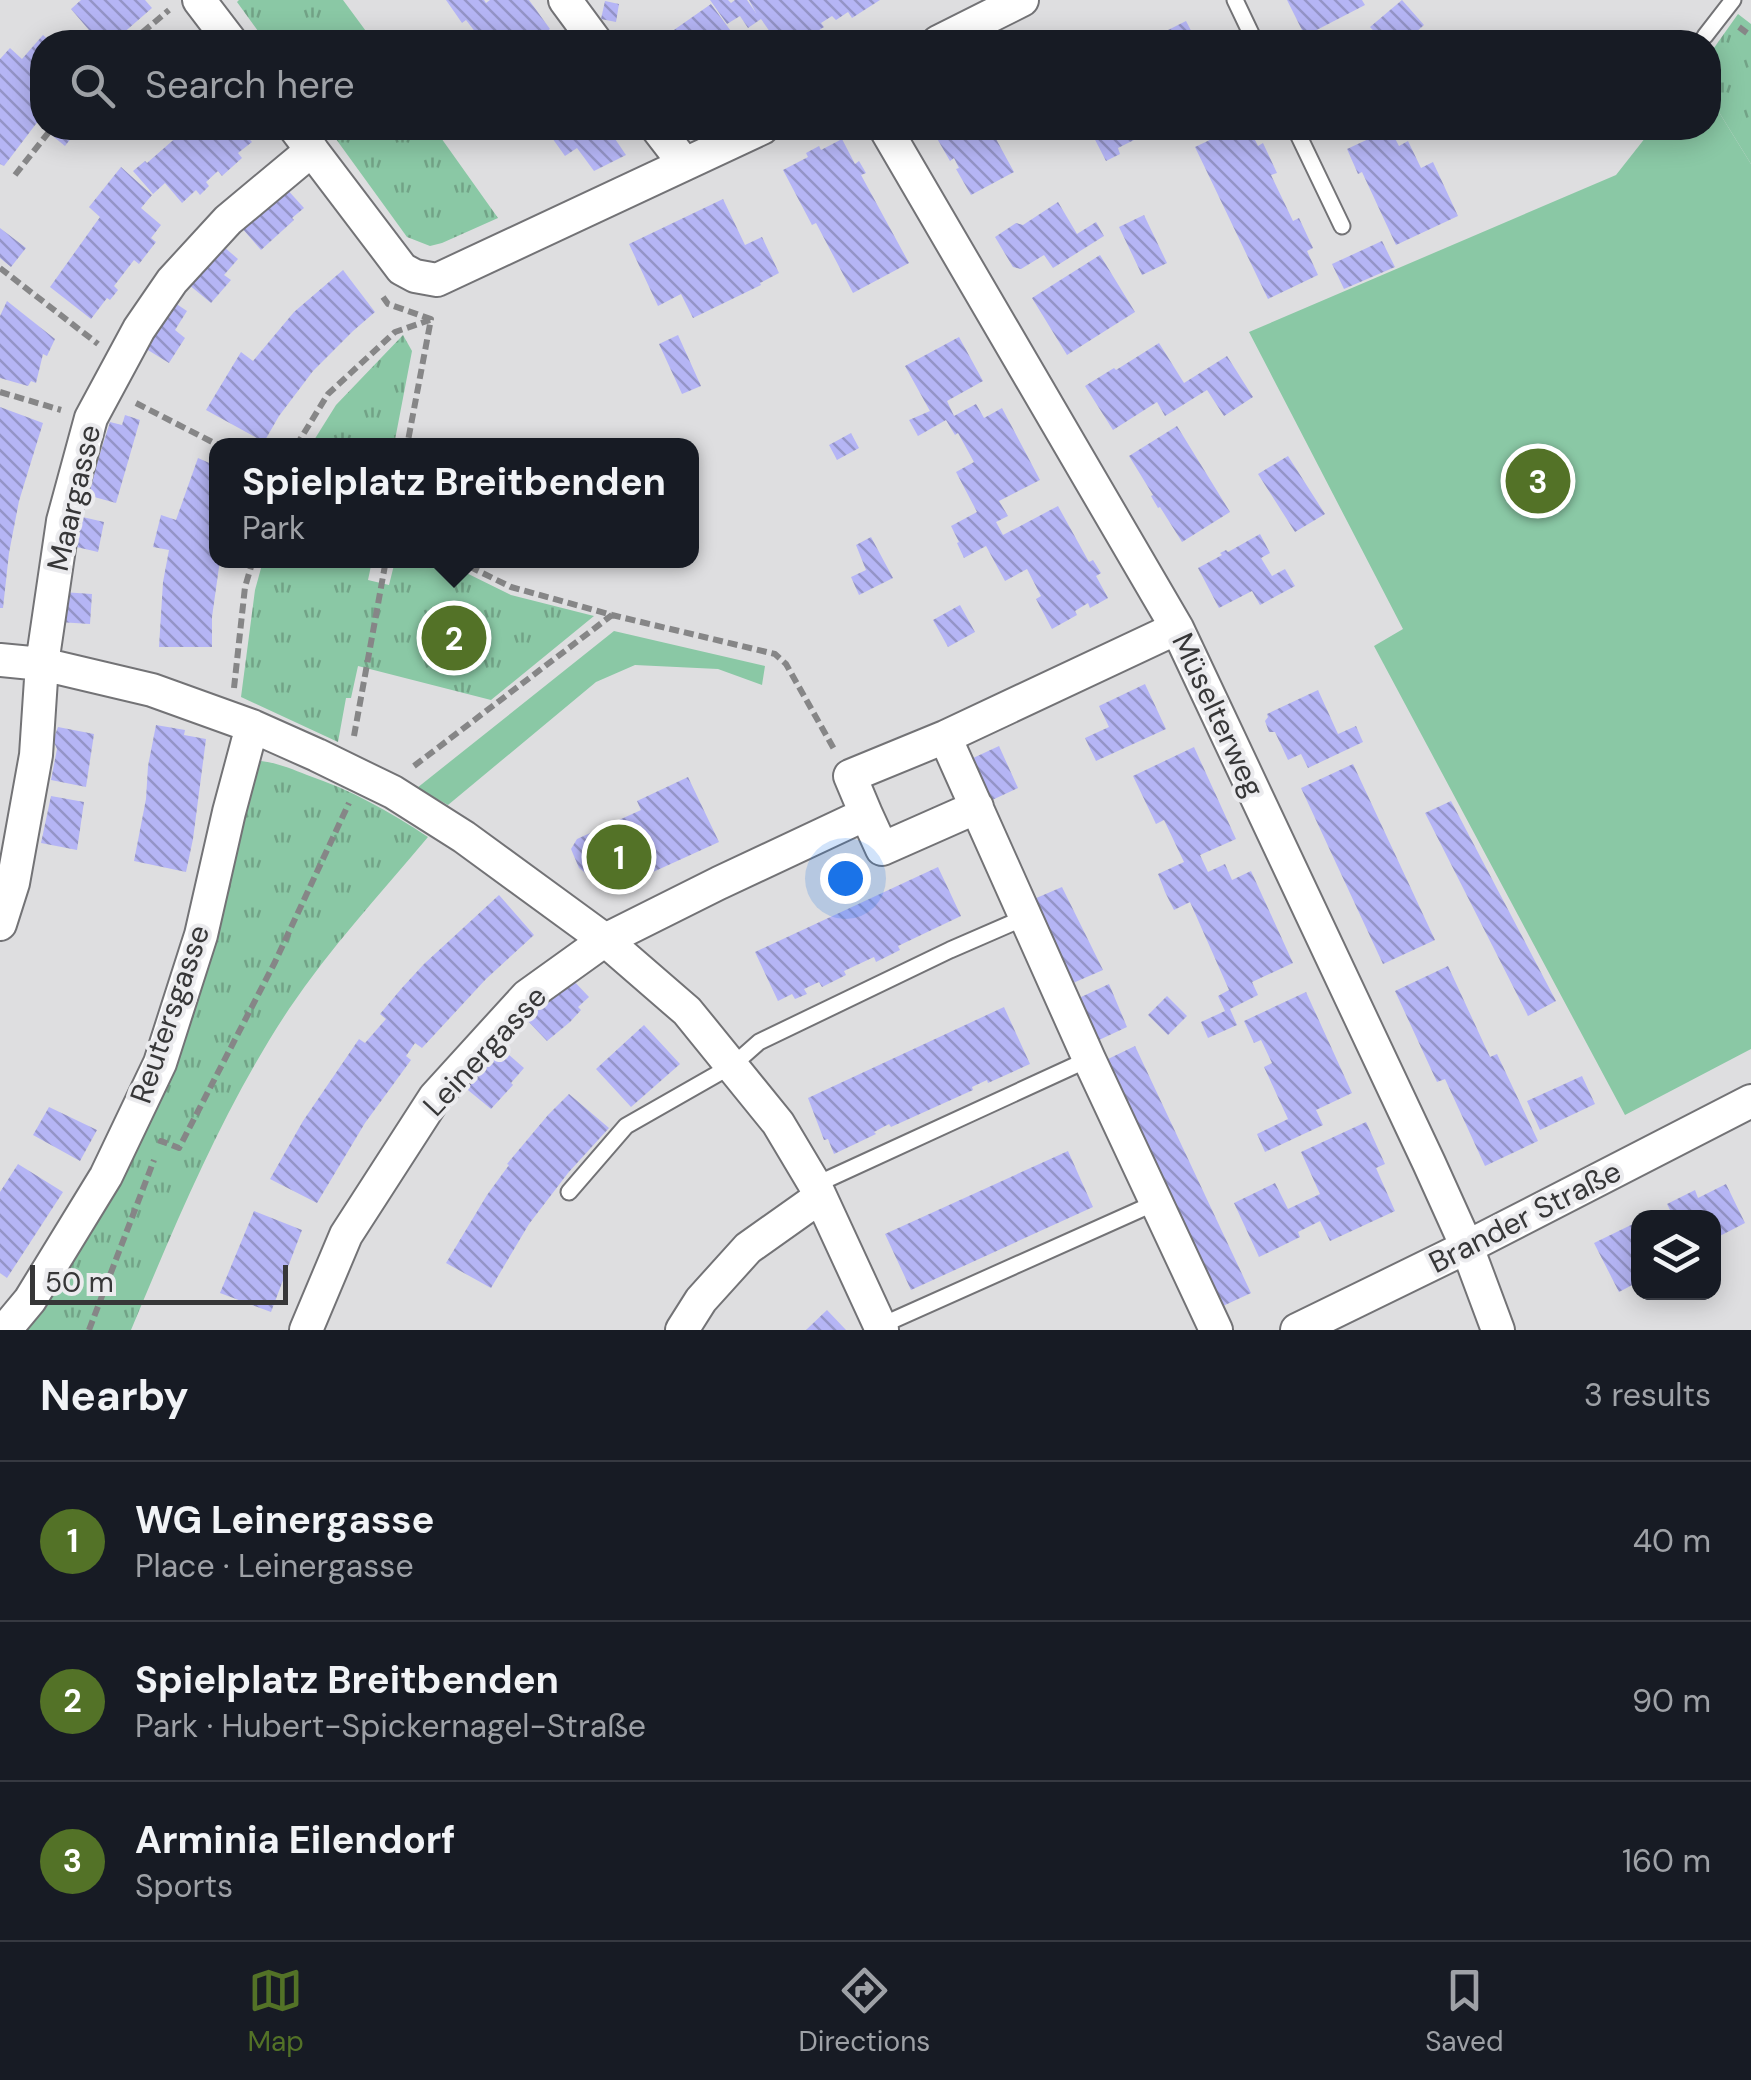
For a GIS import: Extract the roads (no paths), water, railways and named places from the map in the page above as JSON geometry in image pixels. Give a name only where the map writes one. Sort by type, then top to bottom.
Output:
[{"type":"street","points":[[565,0],[587,30]]},
{"type":"street","points":[[962,30],[1022,0]]},
{"type":"street","points":[[184,5],[216,30]]},
{"type":"street","name":"Maargasse","points":[[0,924],[13,883],[36,755],[42,664],[63,521],[91,418],[139,328],[172,281],[302,140]]},
{"type":"street","points":[[304,140],[402,269],[438,280],[736,140]]},
{"type":"street","points":[[667,140],[684,164]]},
{"type":"street","name":"Müselterweg","points":[[892,140],[1177,628],[1468,1247],[1498,1330]]},
{"type":"street","points":[[977,808],[882,848],[850,776],[946,737],[1177,628]]},
{"type":"street","points":[[0,660],[42,664],[152,690],[241,722],[360,776],[464,837],[606,940],[687,1010],[778,1122],[818,1192],[881,1328]]},
{"type":"street","name":"Reutersgasse","points":[[4,1330],[30,1300],[106,1176],[160,1063],[201,935],[229,812],[241,722]]},
{"type":"street","points":[[946,737],[1089,1059],[1216,1330]]},
{"type":"street","name":"Leinergasse","points":[[306,1330],[346,1235],[435,1097],[527,996],[606,940],[866,814]]},
{"type":"street","name":"Brander Straße","points":[[1297,1330],[1751,1101]]},
{"type":"street","points":[[682,1330],[702,1300],[748,1248],[818,1192]]},
{"type":"lane","points":[[1235,0],[1249,30]]},
{"type":"lane","points":[[1710,30],[1733,0]]},
{"type":"lane","points":[[1301,140],[1342,226]]},
{"type":"lane","points":[[570,1192],[626,1126],[733,1065],[758,1042],[1026,918]]},
{"type":"lane","points":[[818,1192],[1089,1059]]},
{"type":"lane","points":[[881,1328],[1157,1202]]},
{"type":"place","name":"Arminia Eilendorf","points":[[1538,481]]},
{"type":"place","name":"Spielplatz Breitbenden","points":[[454,638]]},
{"type":"place","name":"WG Leinergasse","points":[[619,857]]}]
